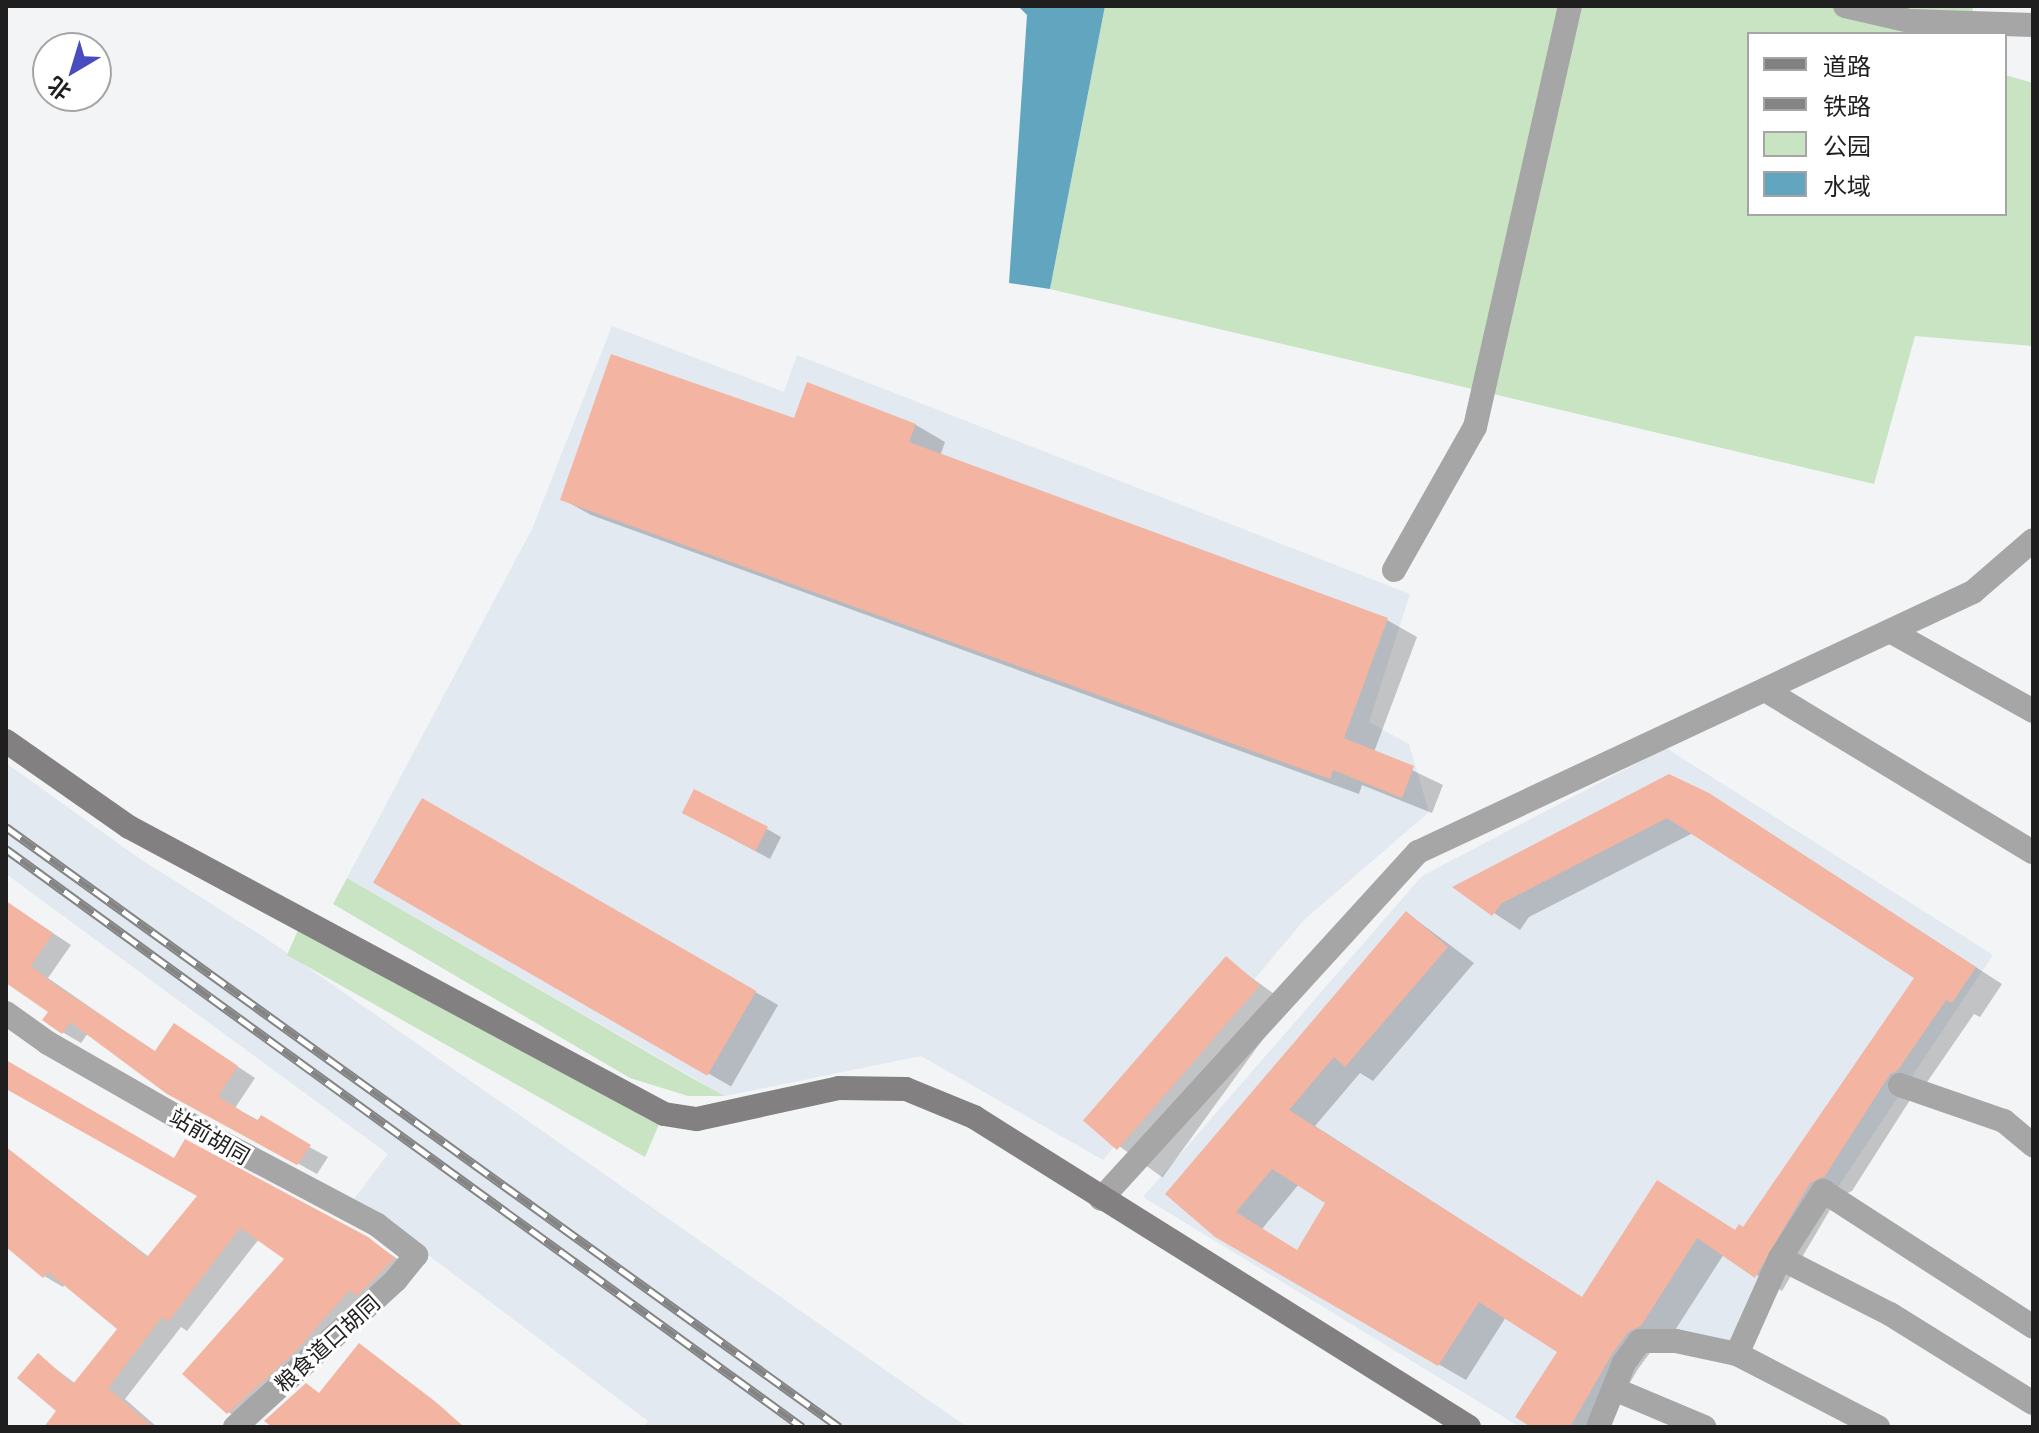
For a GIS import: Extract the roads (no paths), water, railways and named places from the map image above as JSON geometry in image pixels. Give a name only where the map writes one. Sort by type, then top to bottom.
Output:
[{"type":"street","points":[[1394,570],[1475,427],[1570,6]]},
{"type":"street","points":[[1845,6],[1910,21],[2033,25]]},
{"type":"street","points":[[1101,1199],[1418,852],[1973,592],[2033,540]]},
{"type":"street","points":[[1890,631],[2033,711]]},
{"type":"street","points":[[1765,690],[2033,852]]},
{"type":"street","points":[[6,741],[129,827],[664,1114],[697,1119],[839,1088],[906,1089],[974,1117],[1469,1427]]},
{"type":"street","name":"站前胡同","points":[[6,1013],[48,1043],[206,1134],[376,1224],[416,1255]]},
{"type":"street","points":[[1900,1085],[2004,1121],[2033,1145]]},
{"type":"street","points":[[1737,1354],[1780,1258],[1823,1191],[2033,1327]]},
{"type":"street","name":"粮食道口胡同","points":[[235,1427],[396,1280],[416,1255]]},
{"type":"street","points":[[1780,1258],[1890,1314],[2033,1403]]},
{"type":"street","points":[[1598,1427],[1640,1341],[1676,1341],[1737,1354],[1878,1427]]},
{"type":"street","points":[[1614,1389],[1704,1427]]},
{"type":"water","points":[[1018,6],[1105,6],[1050,289],[1009,283],[1027,15]]},
{"type":"railway","points":[[6,827],[839,1427]]},
{"type":"railway","points":[[6,849],[802,1427]]}]
